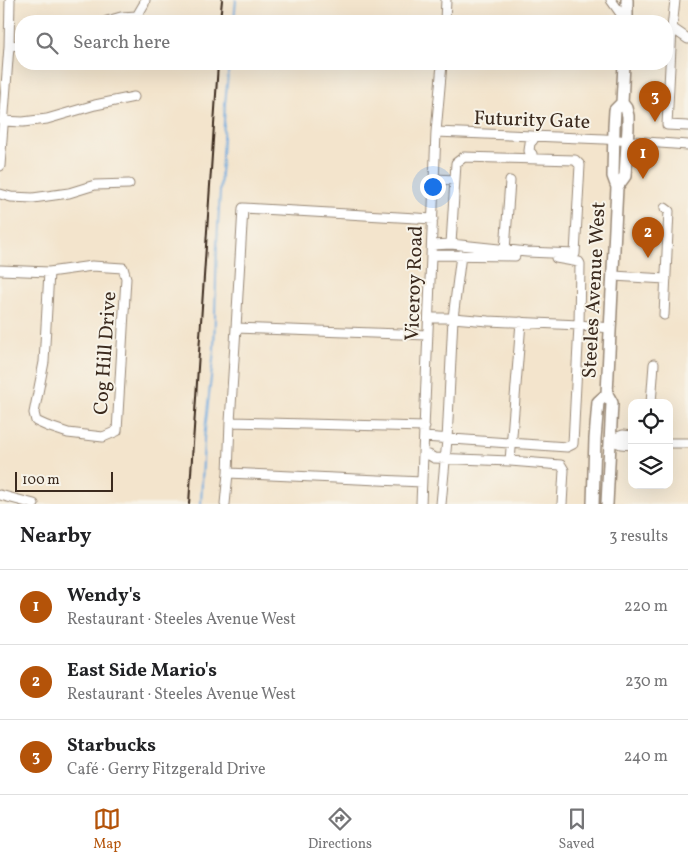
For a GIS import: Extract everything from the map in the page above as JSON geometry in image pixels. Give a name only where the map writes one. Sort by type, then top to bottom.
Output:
[{"type":"main road","points":[[626,15],[627,0]]},
{"type":"main road","name":"Steeles Avenue West","points":[[616,187],[625,176],[628,116],[626,108],[622,103],[624,70]]},
{"type":"main road","name":"Steeles Avenue West","points":[[607,504],[612,403],[607,394],[616,187],[613,176],[613,141],[615,110],[622,103]]},
{"type":"main road","name":"Steeles Avenue West","points":[[593,504],[598,402],[607,394]]},
{"type":"main road","points":[[595,439],[610,440]]},
{"type":"street","points":[[0,166],[9,46],[10,0]]},
{"type":"street","points":[[138,15],[144,4],[144,0]]},
{"type":"street","points":[[445,15],[446,0]]},
{"type":"street","points":[[611,0],[622,15]]},
{"type":"street","points":[[673,19],[675,0]]},
{"type":"street","points":[[673,29],[688,39]]},
{"type":"street","points":[[9,46],[15,46]]},
{"type":"street","name":"Viceroy Road","points":[[422,504],[436,132],[441,70]]},
{"type":"street","points":[[670,70],[667,125],[688,126]]},
{"type":"street","points":[[4,121],[23,122],[47,119],[95,105],[134,97]]},
{"type":"street","name":"Futurity Gate","points":[[436,132],[533,139],[604,139],[688,145]]},
{"type":"street","points":[[531,156],[529,151],[530,143],[533,139]]},
{"type":"street","points":[[432,245],[451,244],[527,252],[575,254],[580,165],[575,160],[531,156],[464,157],[456,163],[451,244]]},
{"type":"street","points":[[434,179],[455,180]]},
{"type":"street","points":[[505,250],[510,181]]},
{"type":"street","points":[[0,194],[11,197],[33,198],[69,193],[95,185],[129,184]]},
{"type":"street","points":[[225,504],[243,208],[433,218]]},
{"type":"street","points":[[664,315],[669,211],[665,208]]},
{"type":"street","points":[[424,438],[563,448],[573,444],[579,325],[579,262],[525,256],[432,254]]},
{"type":"street","points":[[441,504],[447,440],[453,318],[461,255]]},
{"type":"street","name":"Cog Hill Drive","points":[[0,270],[49,272],[92,266],[123,268],[126,278],[117,431],[103,437],[68,433],[36,421],[34,413],[44,362],[49,272]]},
{"type":"street","points":[[612,276],[666,279]]},
{"type":"street","points":[[429,318],[610,328]]},
{"type":"street","points":[[510,462],[520,322]]},
{"type":"street","points":[[236,328],[428,335]]},
{"type":"street","points":[[652,399],[654,364]]},
{"type":"street","points":[[230,422],[425,427]]},
{"type":"street","points":[[673,443],[688,443],[688,433]]},
{"type":"street","points":[[610,440],[623,435],[628,436]]},
{"type":"street","points":[[610,440],[628,444]]},
{"type":"street","points":[[424,455],[444,459],[561,465],[564,470],[562,504]]},
{"type":"street","points":[[228,473],[422,482]]},
{"type":"street","points":[[0,495],[34,504]]},
{"type":"waterway","points":[[235,15],[236,0]]},
{"type":"waterway","points":[[201,504],[204,439],[214,351],[217,244],[228,70]]},
{"type":"railway","points":[[221,15],[222,0]]},
{"type":"railway","points":[[189,504],[218,70]]},
{"type":"place","name":"Starbucks","points":[[655,122]]},
{"type":"place","name":"Wendy's","points":[[643,179]]},
{"type":"place","name":"East Side Mario's","points":[[648,258]]}]
